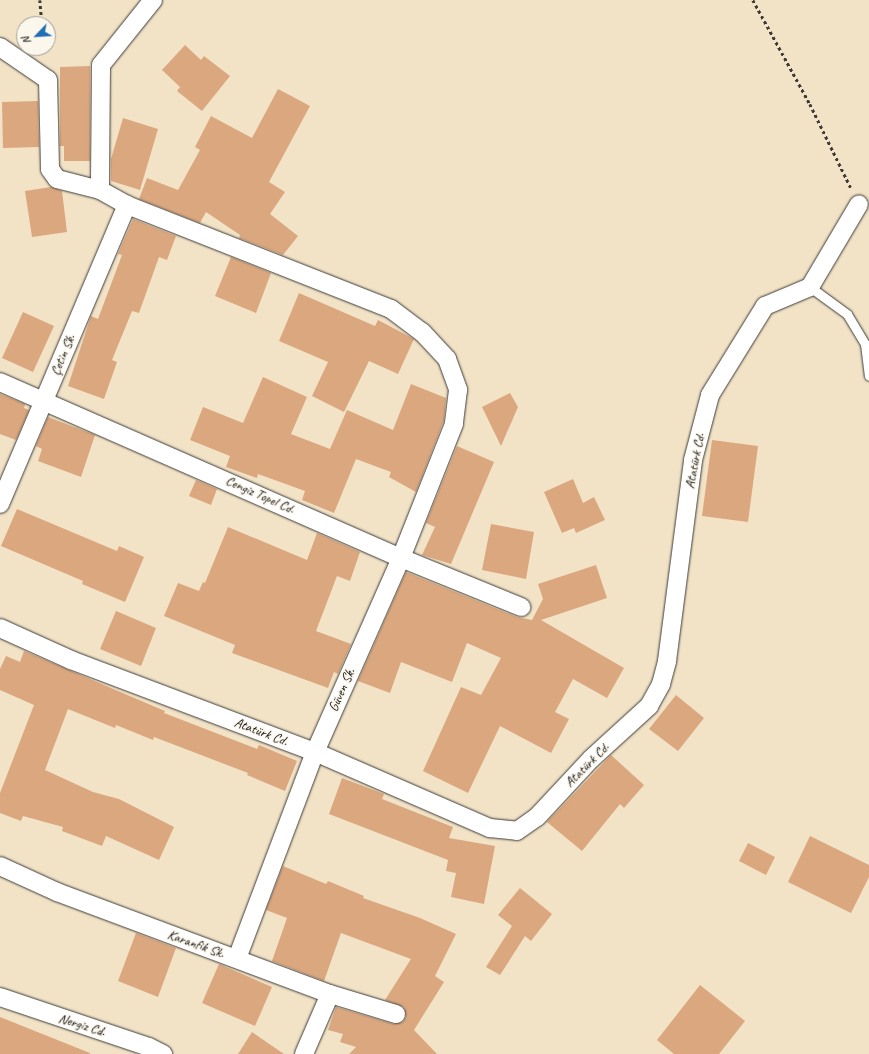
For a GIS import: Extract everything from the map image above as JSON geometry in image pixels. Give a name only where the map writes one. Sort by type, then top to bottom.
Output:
[{"type":"street","points":[[100,190],[101,65],[154,0]]},
{"type":"street","name":"Güven Sk.","points":[[0,47],[48,80],[50,169],[57,179],[100,190],[127,205],[391,310],[422,332],[447,359],[458,390],[454,424],[401,558],[315,752],[237,958]]},
{"type":"street","name":"Çetin Sk.","points":[[0,504],[127,205]]},
{"type":"street","points":[[810,287],[864,205]]},
{"type":"street","name":"Atatürk Cd.","points":[[0,628],[71,660],[315,752],[490,828],[517,831],[537,817],[591,760],[649,706],[661,684],[667,661],[693,460],[710,395],[765,306],[810,287]]},
{"type":"street","name":"Cengiz Topel Cd.","points":[[0,382],[401,558],[520,607]]},
{"type":"street","name":"Karanfik Sk.","points":[[0,866],[57,892],[330,994],[396,1014]]},
{"type":"street","points":[[304,1054],[330,994]]},
{"type":"street","name":"Nergiz Cd.","points":[[0,997],[149,1047],[163,1054]]},
{"type":"lane","points":[[810,287],[847,314],[865,344],[869,376]]},
{"type":"path","points":[[40,0],[41,16]]},
{"type":"path","points":[[753,0],[864,205]]},
{"type":"building","points":[[185,45],[201,60],[204,56],[230,76],[202,111],[177,91],[180,87],[162,70]]},
{"type":"building","points":[[90,66],[90,161],[64,161],[64,146],[60,146],[60,67]]},
{"type":"building","points":[[278,89],[310,106],[269,182],[285,192],[270,214],[298,236],[283,255],[239,238],[240,235],[206,212],[200,223],[139,199],[147,178],[178,190],[200,150],[195,147],[211,116],[252,138]]},
{"type":"building","points":[[38,101],[39,147],[3,148],[2,102]]},
{"type":"building","points":[[123,118],[158,129],[140,190],[111,181],[111,159]]},
{"type":"building","points":[[51,187],[62,191],[67,232],[32,237],[25,191]]},
{"type":"building","points":[[133,219],[176,236],[167,260],[159,257],[139,313],[132,311],[112,360],[117,362],[104,399],[68,386],[91,316],[98,319],[122,255],[118,254]]},
{"type":"building","points":[[231,257],[271,273],[256,313],[215,296]]},
{"type":"building","points":[[299,293],[375,326],[378,320],[414,339],[398,374],[369,361],[344,412],[312,396],[328,362],[279,341]]},
{"type":"building","points":[[23,312],[54,326],[33,372],[2,358]]},
{"type":"building","points":[[263,377],[307,397],[291,434],[330,449],[347,410],[393,430],[411,384],[446,398],[444,420],[416,492],[389,477],[391,472],[356,459],[334,513],[302,500],[305,491],[258,474],[257,478],[226,467],[230,456],[190,440],[203,407],[243,423]]},
{"type":"building","points":[[510,393],[518,407],[501,446],[482,407]]},
{"type":"building","points":[[0,394],[25,404],[24,408],[29,410],[16,440],[0,434]]},
{"type":"building","points":[[48,417],[95,435],[81,477],[38,461],[42,449],[36,446]]},
{"type":"building","points":[[712,440],[758,446],[748,522],[702,516]]},
{"type":"building","points":[[457,446],[494,462],[451,564],[422,555],[435,527],[426,523]]},
{"type":"building","points":[[573,479],[583,503],[594,497],[605,520],[576,533],[574,528],[562,533],[544,492]]},
{"type":"building","points":[[196,480],[217,489],[211,505],[189,496]]},
{"type":"building","points":[[17,509],[117,551],[119,546],[144,557],[125,602],[82,584],[83,581],[1,546]]},
{"type":"building","points":[[491,524],[534,532],[526,579],[482,570]]},
{"type":"building","points":[[228,527],[307,560],[317,533],[360,552],[350,581],[337,576],[316,631],[351,644],[338,674],[334,672],[328,688],[232,653],[235,645],[164,616],[178,583],[199,591],[203,582],[205,583]]},
{"type":"building","points":[[596,565],[607,598],[541,620],[624,668],[607,698],[573,679],[555,712],[569,719],[551,753],[500,726],[468,793],[423,771],[461,687],[481,695],[501,658],[467,643],[452,682],[401,662],[390,693],[358,681],[406,572],[517,617],[532,620],[543,599],[538,584]]},
{"type":"building","points":[[116,611],[156,628],[141,666],[100,649]]},
{"type":"building","points":[[24,651],[165,711],[164,713],[257,749],[259,745],[297,761],[285,791],[247,775],[248,773],[154,737],[153,740],[116,725],[115,728],[68,709],[45,770],[93,792],[119,799],[174,827],[159,860],[106,836],[102,846],[62,831],[63,827],[23,816],[21,821],[0,813],[0,793],[34,705],[0,690],[0,669],[6,656],[20,662]]},
{"type":"building","points":[[676,695],[704,718],[678,751],[649,729]]},
{"type":"building","points":[[611,755],[644,785],[624,808],[620,804],[582,851],[547,822]]},
{"type":"building","points":[[342,778],[384,794],[382,799],[453,827],[449,838],[495,846],[484,904],[451,897],[456,873],[446,871],[448,860],[329,814]]},
{"type":"building","points":[[810,836],[869,865],[869,877],[851,913],[788,882]]},
{"type":"building","points":[[748,843],[775,857],[766,875],[739,861]]},
{"type":"building","points":[[283,866],[326,884],[328,881],[364,896],[363,898],[420,918],[456,934],[435,976],[444,982],[414,1030],[437,1054],[349,1054],[356,1047],[340,1042],[343,1034],[328,1030],[336,1007],[393,1024],[403,1022],[406,1017],[404,1007],[385,1000],[411,959],[341,933],[324,981],[272,961],[287,918],[266,910]]},
{"type":"building","points":[[520,888],[552,914],[531,941],[525,936],[500,975],[486,967],[512,926],[498,915]]},
{"type":"building","points":[[136,933],[176,948],[158,997],[118,981]]},
{"type":"building","points":[[219,964],[272,987],[255,1026],[202,1003]]},
{"type":"building","points":[[700,985],[745,1021],[719,1054],[674,1054],[657,1040]]},
{"type":"building","points":[[0,1017],[90,1053],[90,1054],[0,1054]]},
{"type":"building","points":[[252,1032],[284,1054],[238,1054]]}]
